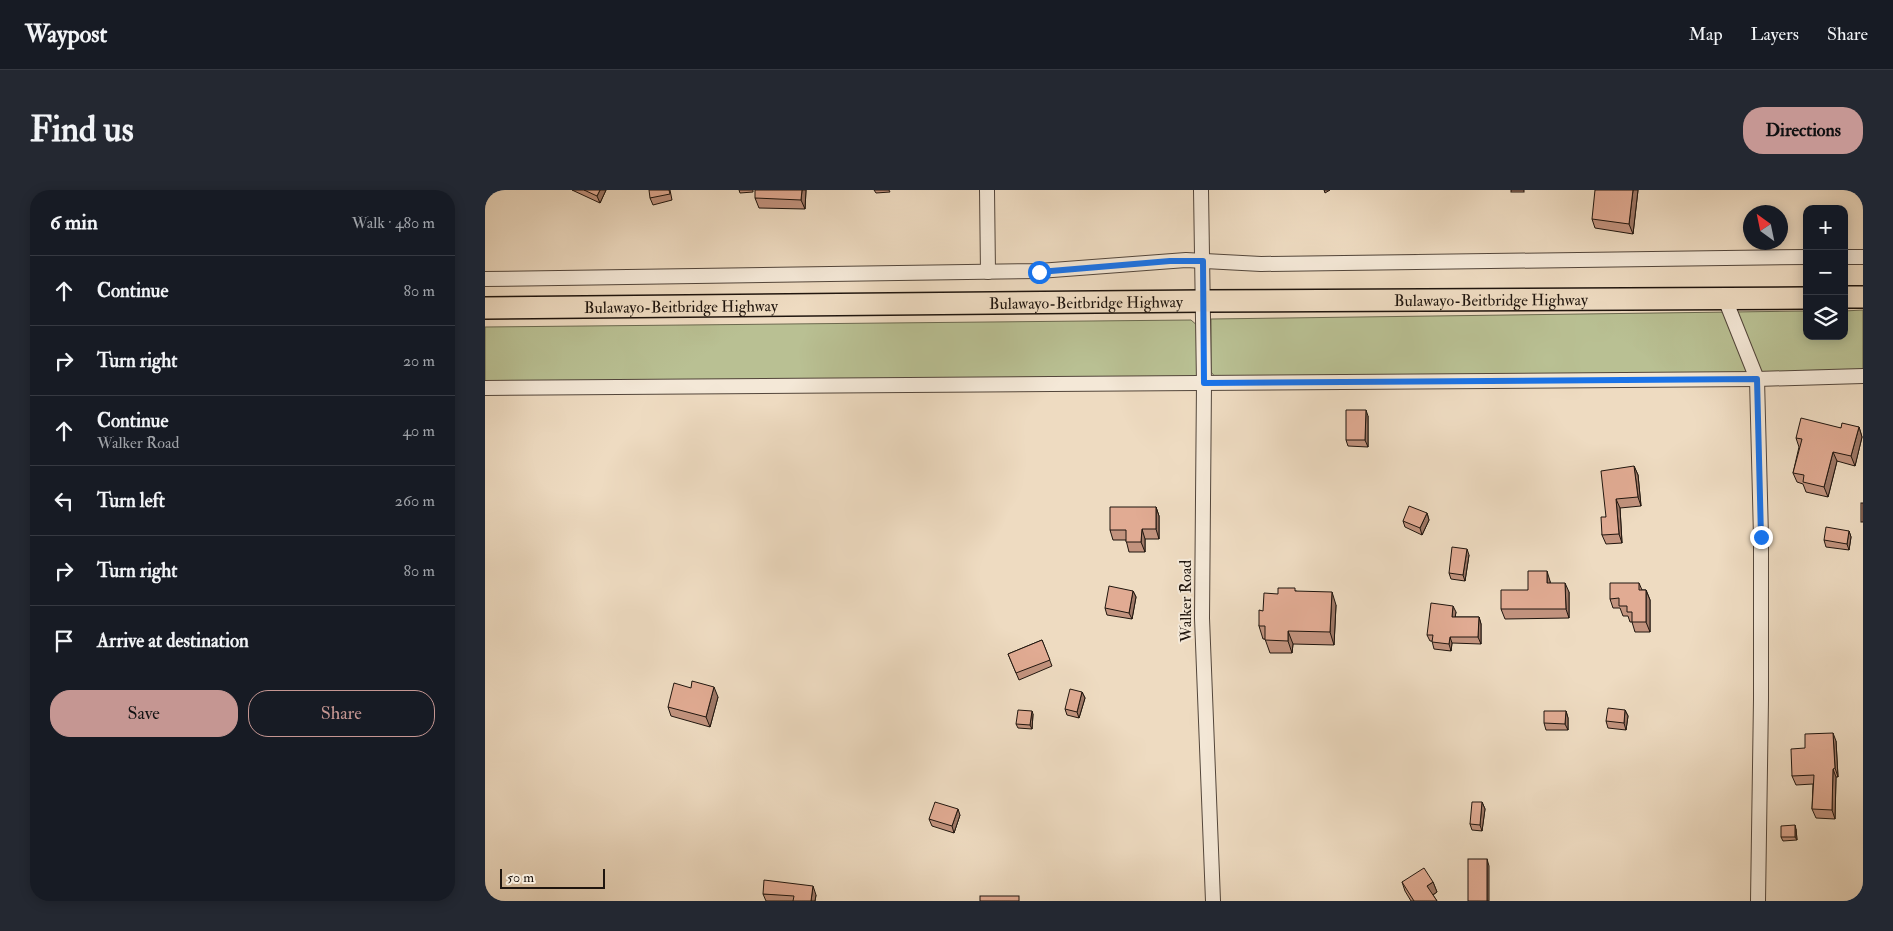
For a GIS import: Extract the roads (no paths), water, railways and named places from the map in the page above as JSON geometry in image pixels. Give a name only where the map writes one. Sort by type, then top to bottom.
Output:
[{"type":"highway","points":[[1848,297],[1863,297]]},
{"type":"highway","name":"Bulawayo-Beitbridge Highway","points":[[485,308],[1204,301],[1803,298]]},
{"type":"street","points":[[987,190],[988,272]]},
{"type":"street","name":"Walker Road","points":[[1201,190],[1204,301],[1202,618],[1213,901]]},
{"type":"street","points":[[485,279],[1049,271],[1170,261],[1261,264],[1803,257]]},
{"type":"street","points":[[1848,257],[1863,257]]},
{"type":"street","points":[[1725,299],[1757,379],[1761,537],[1761,699],[1757,901]]},
{"type":"street","points":[[485,388],[1757,379],[1863,376]]}]
